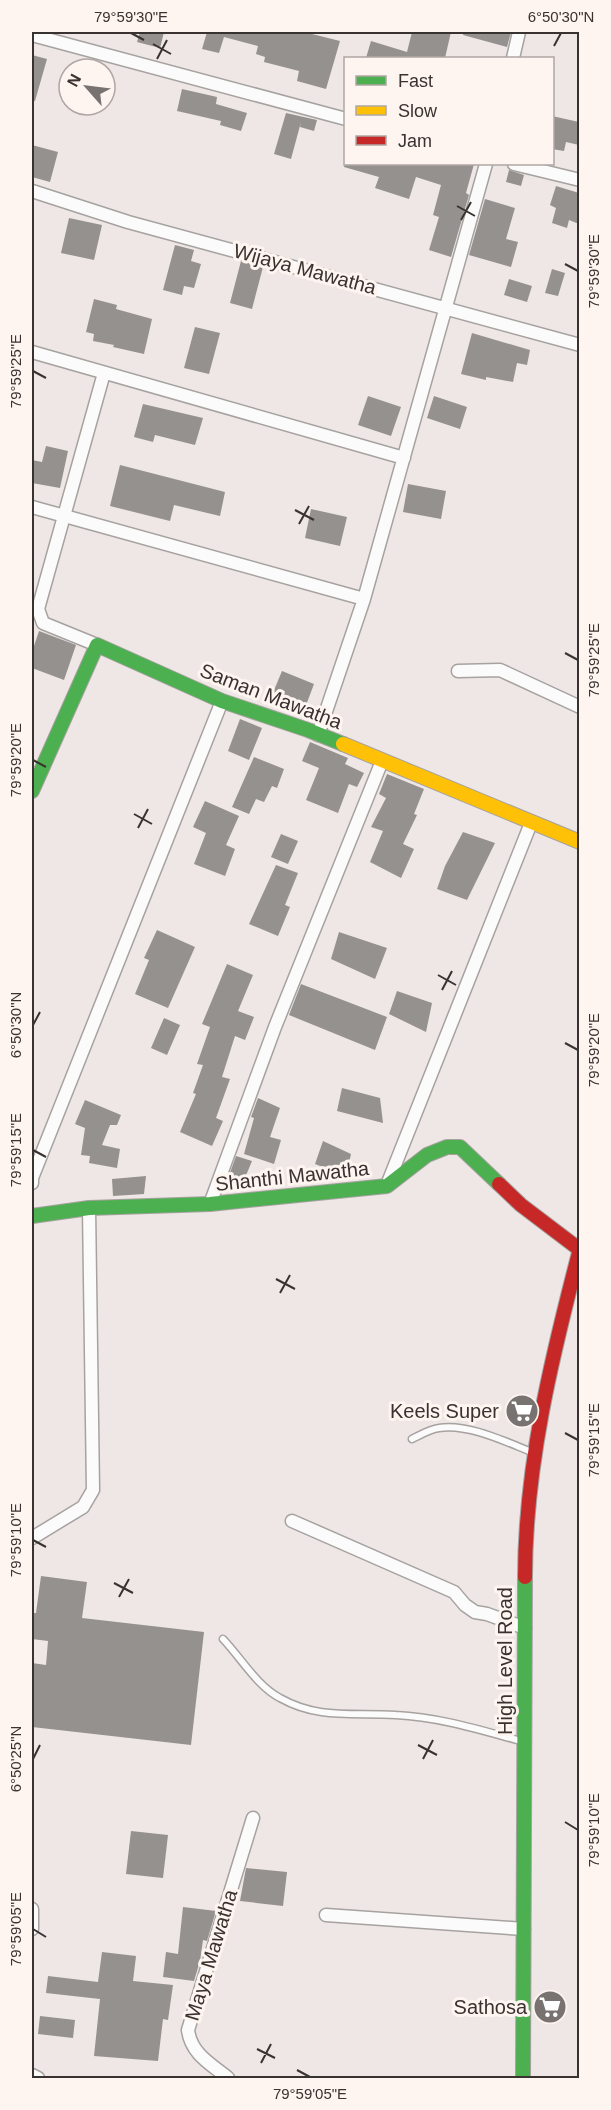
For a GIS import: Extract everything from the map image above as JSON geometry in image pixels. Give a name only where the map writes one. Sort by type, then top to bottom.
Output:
[{"type":"main road","name":"Saman Mawatha","points":[[97,645],[222,700],[318,735],[579,842]]},
{"type":"main road","points":[[32,790],[97,645]]},
{"type":"main road","name":"Shanthi Mawatha","points":[[32,1216],[89,1208],[210,1204],[387,1186],[428,1155],[447,1147],[460,1147],[521,1205],[579,1249]]},
{"type":"main road","name":"High Level Road","points":[[523,2079],[525,1545],[535,1453],[557,1337],[579,1249]]},
{"type":"street","points":[[513,57],[519,32]]},
{"type":"street","points":[[32,35],[344,119]]},
{"type":"street","points":[[318,735],[364,599],[486,165]]},
{"type":"street","points":[[518,165],[579,180]]},
{"type":"street","name":"Wijaya Mawatha","points":[[32,191],[128,222],[579,345]]},
{"type":"street","points":[[32,352],[404,458]]},
{"type":"street","points":[[97,645],[43,622],[38,609],[104,373]]},
{"type":"street","points":[[32,507],[364,599]]},
{"type":"street","points":[[458,671],[500,670],[579,707]]},
{"type":"street","points":[[32,1183],[32,1178],[222,700]]},
{"type":"street","points":[[210,1204],[275,1027],[382,761]]},
{"type":"street","points":[[387,1186],[531,823]]},
{"type":"street","points":[[32,1538],[83,1507],[93,1490],[89,1208]]},
{"type":"street","points":[[292,1521],[454,1592],[465,1605],[475,1612],[525,1628]]},
{"type":"street","name":"Maya Mawatha","points":[[222,2077],[196,2052],[190,2042],[188,2030],[253,1818]]},
{"type":"street","points":[[32,1909],[32,1929]]},
{"type":"street","points":[[326,1916],[524,1929]]},
{"type":"street","points":[[32,2075],[38,2079]]},
{"type":"lane","points":[[412,1439],[438,1428],[462,1429],[535,1453]]},
{"type":"lane","points":[[223,1640],[243,1660],[259,1683],[280,1698],[309,1710],[341,1715],[396,1715],[445,1721],[525,1742]]},
{"type":"building","points":[[140,32],[164,32],[160,48],[137,42]]},
{"type":"building","points":[[207,32],[304,32],[340,41],[326,89],[297,81],[299,71],[264,62],[265,57],[256,54],[258,46],[224,37],[219,53],[202,49]]},
{"type":"building","points":[[412,32],[451,32],[445,57],[366,57],[371,41],[407,52]]},
{"type":"building","points":[[464,32],[511,32],[507,47],[463,35]]},
{"type":"building","points":[[32,55],[47,59],[35,101],[32,100]]},
{"type":"building","points":[[182,89],[217,97],[216,104],[247,113],[241,131],[220,125],[221,121],[177,111]]},
{"type":"building","points":[[286,113],[317,120],[314,131],[300,127],[301,122],[291,159],[274,154]]},
{"type":"building","points":[[554,116],[579,122],[579,145],[566,142],[564,151],[554,149]]},
{"type":"building","points":[[32,145],[58,152],[50,182],[32,177]]},
{"type":"building","points":[[345,165],[474,165],[466,193],[469,195],[451,257],[429,250],[439,217],[433,215],[441,185],[416,177],[409,199],[375,188],[379,177],[344,167]]},
{"type":"building","points":[[509,170],[524,175],[521,186],[506,182]]},
{"type":"building","points":[[556,186],[579,193],[579,224],[569,220],[567,228],[552,223],[556,208],[550,205]]},
{"type":"building","points":[[485,199],[515,208],[506,239],[518,242],[511,267],[469,255]]},
{"type":"building","points":[[69,218],[102,225],[94,260],[61,253]]},
{"type":"building","points":[[175,245],[194,250],[191,261],[201,264],[194,288],[184,286],[182,295],[163,290]]},
{"type":"building","points":[[241,261],[263,267],[252,309],[230,303]]},
{"type":"building","points":[[552,269],[565,273],[558,296],[545,293]]},
{"type":"building","points":[[509,279],[532,286],[527,302],[504,295]]},
{"type":"building","points":[[94,299],[117,305],[116,309],[152,319],[144,354],[93,341],[94,334],[86,332]]},
{"type":"building","points":[[195,327],[220,333],[209,374],[184,368]]},
{"type":"building","points":[[472,333],[530,350],[527,365],[517,363],[513,382],[486,377],[486,380],[461,374]]},
{"type":"building","points":[[368,396],[401,407],[391,436],[358,425]]},
{"type":"building","points":[[434,396],[467,407],[460,429],[427,418]]},
{"type":"building","points":[[143,404],[203,418],[195,445],[155,435],[153,442],[134,437]]},
{"type":"building","points":[[46,446],[68,451],[60,488],[32,483],[32,460],[42,462]]},
{"type":"building","points":[[120,465],[225,492],[220,516],[174,505],[170,521],[110,506]]},
{"type":"building","points":[[408,484],[446,491],[441,519],[403,512]]},
{"type":"building","points":[[311,509],[347,517],[340,546],[305,538]]},
{"type":"building","points":[[39,631],[76,645],[64,680],[32,668],[32,652]]},
{"type":"building","points":[[282,671],[314,684],[305,708],[272,695]]},
{"type":"building","points":[[240,719],[262,728],[249,760],[228,751]]},
{"type":"building","points":[[310,742],[348,758],[345,764],[364,773],[357,787],[349,784],[338,813],[306,800],[319,768],[302,761]]},
{"type":"building","points":[[254,757],[284,769],[277,788],[272,786],[264,802],[256,799],[249,814],[232,807]]},
{"type":"building","points":[[387,774],[424,789],[414,814],[417,815],[403,844],[414,849],[401,878],[370,862],[383,831],[371,827],[386,798],[379,794]]},
{"type":"building","points":[[205,801],[239,816],[226,845],[235,849],[225,876],[194,864],[206,833],[193,827]]},
{"type":"building","points":[[463,832],[495,843],[467,900],[437,889],[445,866]]},
{"type":"building","points":[[281,834],[298,841],[288,864],[271,857]]},
{"type":"building","points":[[276,865],[298,873],[285,905],[290,907],[278,936],[249,924]]},
{"type":"building","points":[[157,930],[195,947],[168,1008],[135,994],[149,960],[144,958]]},
{"type":"building","points":[[339,932],[387,948],[375,979],[331,959]]},
{"type":"building","points":[[227,964],[253,975],[238,1011],[254,1017],[245,1040],[235,1036],[222,1077],[230,1079],[216,1118],[223,1121],[212,1146],[180,1132],[196,1094],[193,1093],[203,1065],[197,1064],[210,1027],[202,1024]]},
{"type":"building","points":[[301,984],[387,1017],[375,1050],[289,1015]]},
{"type":"building","points":[[397,991],[432,1003],[426,1032],[389,1014]]},
{"type":"building","points":[[164,1018],[180,1025],[167,1055],[151,1048]]},
{"type":"building","points":[[342,1088],[380,1098],[383,1123],[337,1111]]},
{"type":"building","points":[[258,1098],[280,1108],[270,1137],[281,1140],[274,1164],[244,1154],[254,1118],[251,1117]]},
{"type":"building","points":[[85,1100],[121,1115],[117,1125],[110,1125],[102,1145],[120,1149],[117,1168],[89,1163],[90,1156],[81,1155],[85,1128],[75,1124]]},
{"type":"building","points":[[323,1141],[351,1154],[346,1176],[315,1164]]},
{"type":"building","points":[[236,1156],[252,1161],[242,1185],[227,1181]]},
{"type":"building","points":[[146,1176],[144,1194],[113,1196],[112,1179]]},
{"type":"building","points":[[41,1576],[87,1582],[82,1618],[204,1632],[191,1745],[32,1727],[32,1663],[46,1665],[48,1641],[32,1639],[32,1613],[36,1613]]},
{"type":"building","points":[[131,1831],[168,1835],[163,1878],[126,1874]]},
{"type":"building","points":[[246,1868],[287,1872],[283,1906],[240,1901]]},
{"type":"building","points":[[183,1907],[216,1911],[207,1941],[203,1940],[194,1981],[163,1977],[166,1952],[178,1954]]},
{"type":"building","points":[[102,1952],[136,1956],[133,1981],[173,1985],[168,2020],[163,2019],[158,2061],[94,2056],[100,1999],[46,1993],[48,1976],[98,1982]]},
{"type":"building","points":[[40,2016],[75,2020],[73,2038],[38,2034]]},
{"type":"traffic: fast","points":[[32,791],[97,645],[222,701],[343,744]]},
{"type":"traffic: fast","points":[[32,1216],[89,1208],[210,1204],[387,1186],[427,1155],[447,1147],[460,1147],[499,1184]]},
{"type":"traffic: fast","points":[[523,2078],[525,1577]]},
{"type":"traffic: slow","points":[[343,744],[580,842]]},
{"type":"traffic: jam","points":[[499,1184],[521,1205],[579,1249]]},
{"type":"traffic: jam","points":[[525,1577],[526,1535],[535,1453],[550,1371],[580,1249]]},
{"type":"place","name":"Keels Super","points":[[522,1411]]},
{"type":"place","name":"Sathosa","points":[[550,2007]]}]
